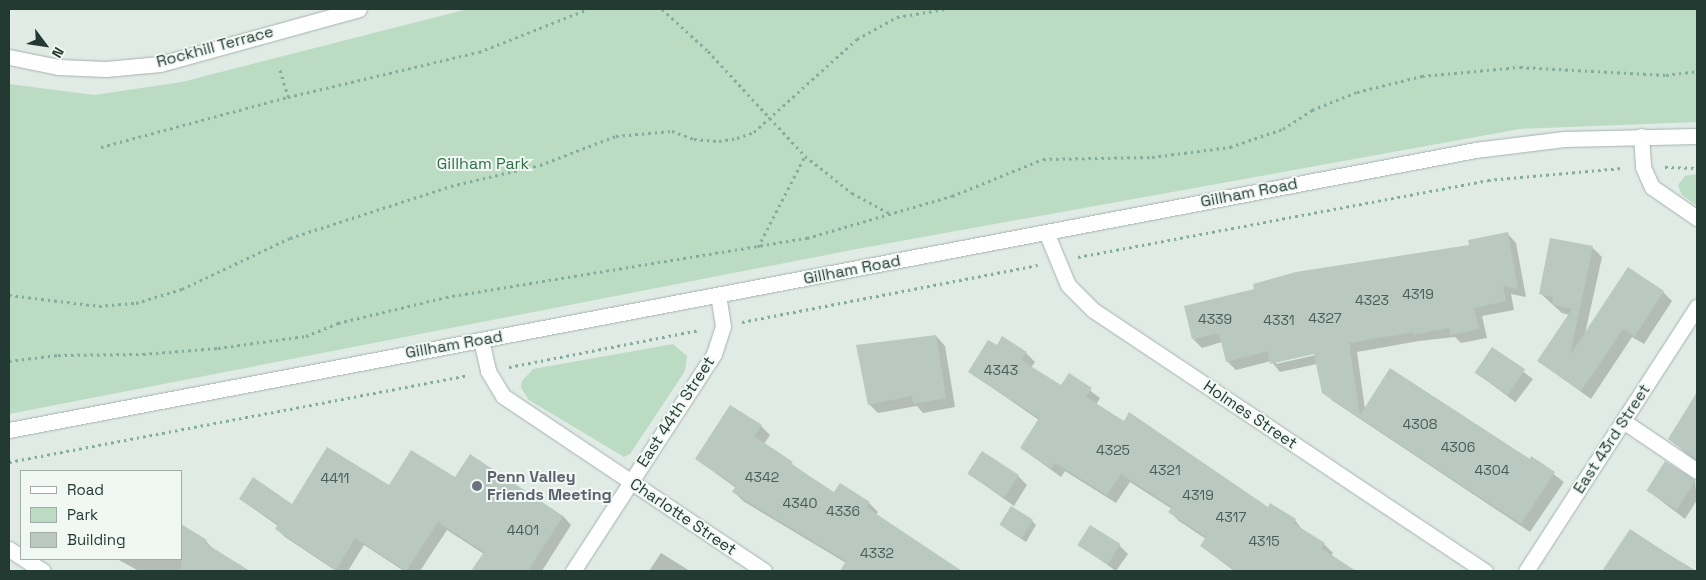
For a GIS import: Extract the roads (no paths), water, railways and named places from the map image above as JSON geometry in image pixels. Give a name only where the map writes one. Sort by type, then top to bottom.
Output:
[{"type":"street","name":"Rockhill Terrace","points":[[9,57],[58,67],[97,68],[160,64],[359,9]]},
{"type":"street","points":[[1641,136],[1642,167],[1652,187],[1697,218]]},
{"type":"street","name":"Gillham Road","points":[[9,430],[1474,150],[1564,139],[1697,136]]},
{"type":"street","name":"Holmes Street","points":[[1046,232],[1068,285],[1093,310],[1485,571]]},
{"type":"street","name":"East 44th Street","points":[[573,571],[714,354],[722,326],[718,296]]},
{"type":"street","name":"East 43rd Street","points":[[1526,571],[1697,307]]},
{"type":"street","name":"Charlotte Street","points":[[481,340],[488,371],[503,396],[764,571]]},
{"type":"street","points":[[1623,421],[1697,470]]},
{"type":"street","points":[[9,549],[20,557]]},
{"type":"street","points":[[25,560],[43,571]]},
{"type":"place","name":"Penn Valley Friends Meeting","points":[[477,486]]},
{"type":"park label","name":"Gillham Park","points":[[483,164]]}]
